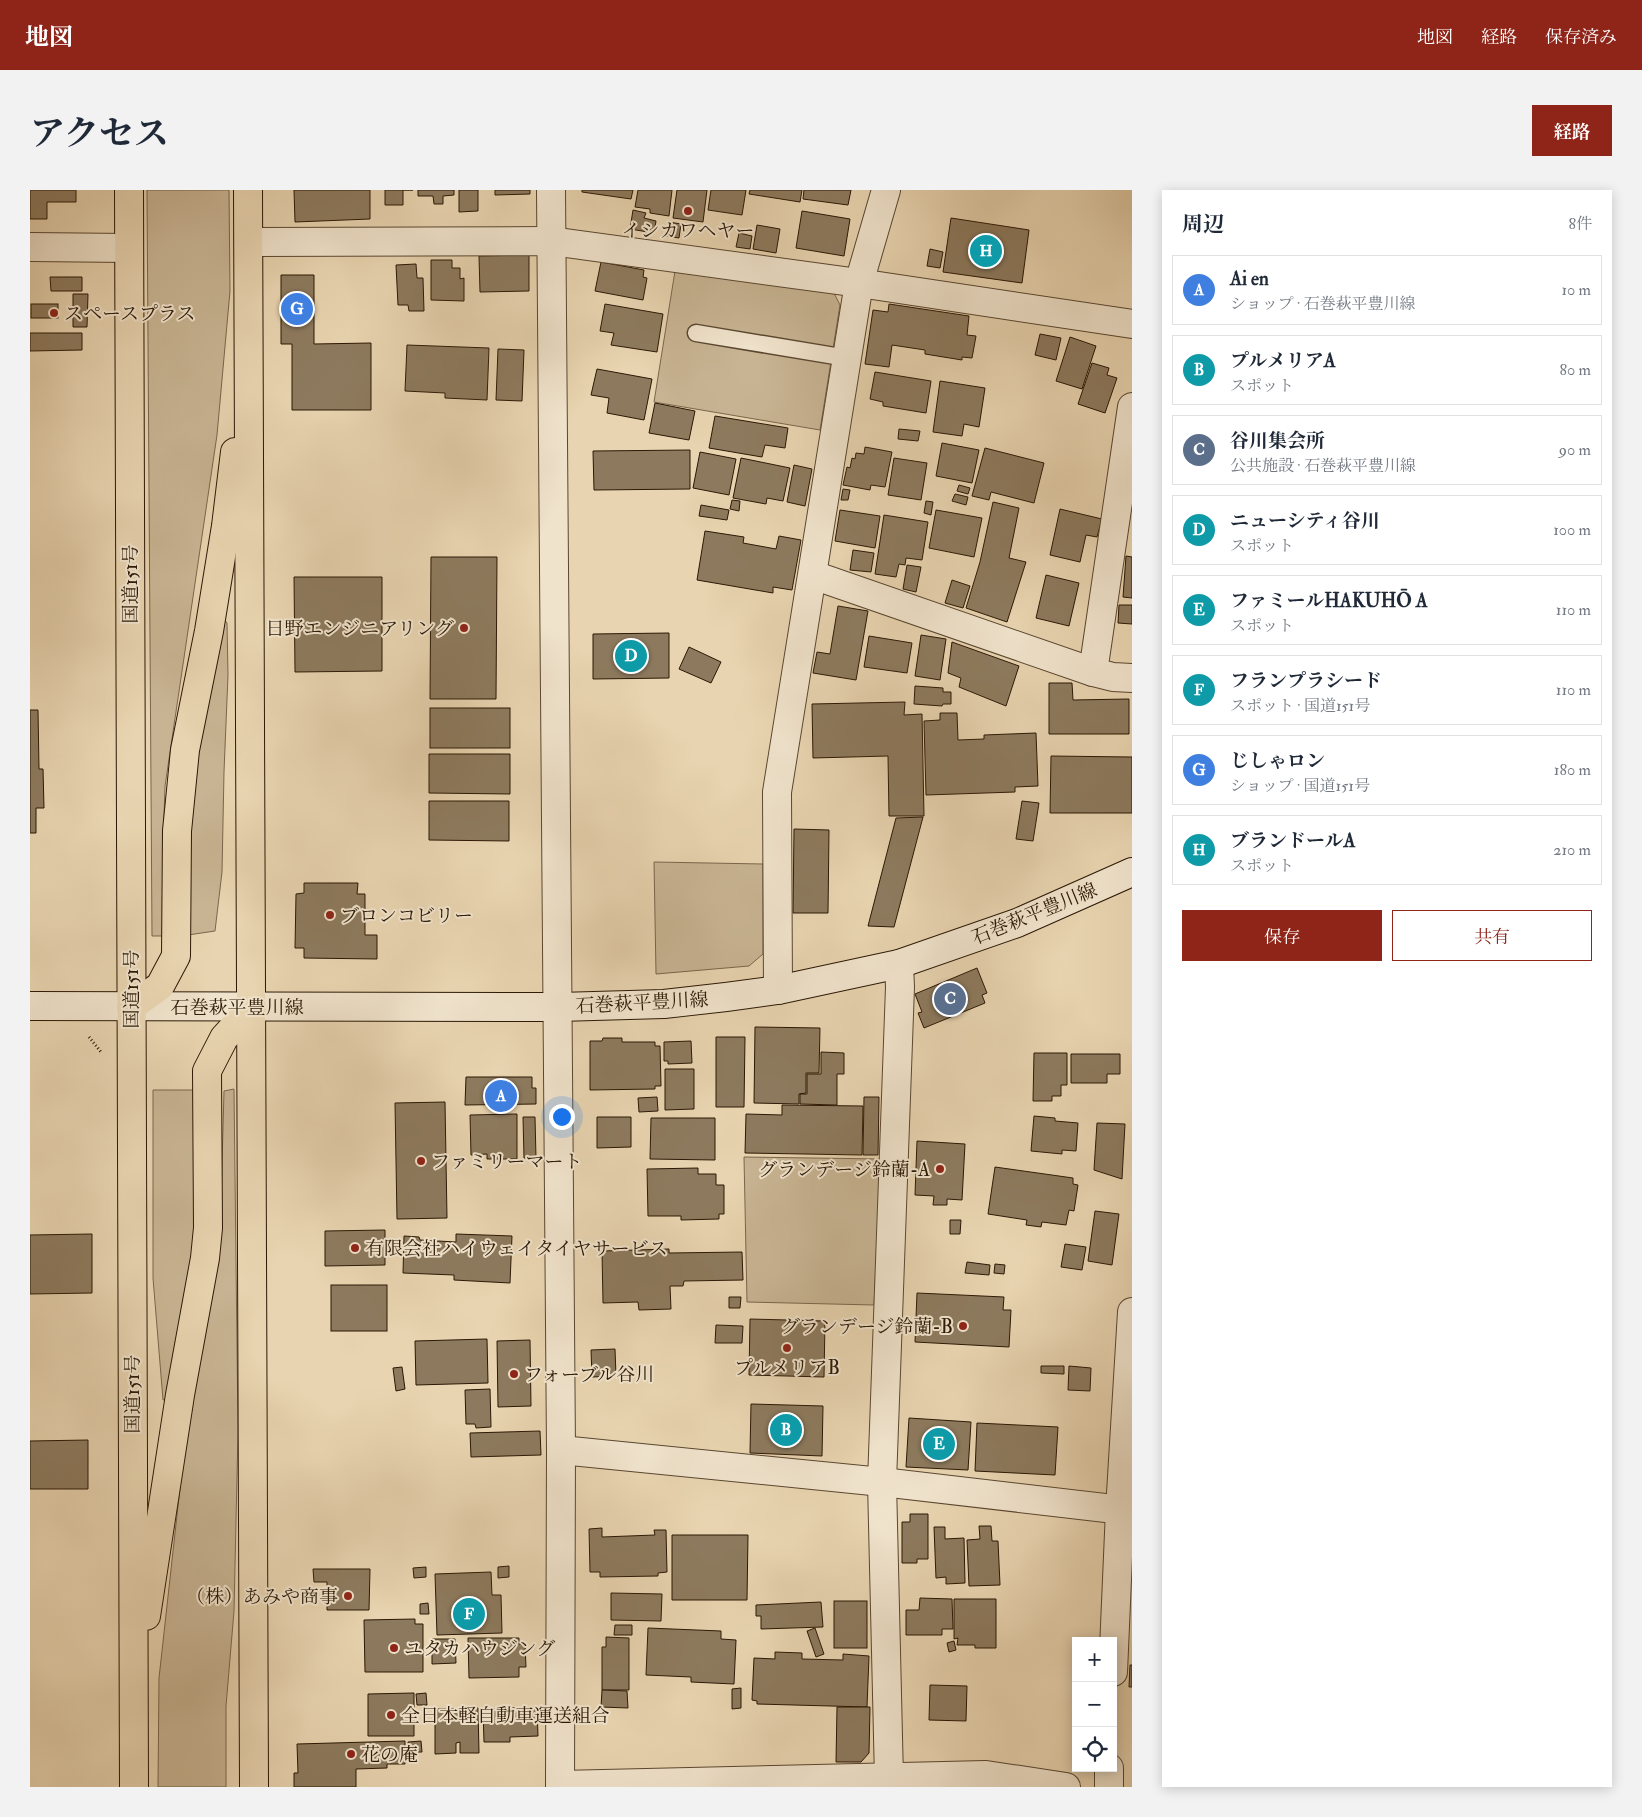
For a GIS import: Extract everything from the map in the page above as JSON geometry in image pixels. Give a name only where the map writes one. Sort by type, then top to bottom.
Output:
[{"type":"highway","name":"国道151号","points":[[129,190],[134,1787]]},
{"type":"highway","points":[[248,190],[254,1787]]},
{"type":"highway","points":[[131,1008],[160,986],[176,956],[177,831],[185,750],[209,631],[226,526],[249,326]]},
{"type":"highway","points":[[133,1701],[180,1395],[205,1258],[208,1228],[207,1071],[224,1038],[252,1007]]},
{"type":"street","points":[[551,190],[559,1007],[560,1786],[986,1776],[1066,1787]]},
{"type":"street","points":[[778,990],[777,792],[859,283],[886,190]]},
{"type":"street","points":[[249,242],[551,241],[859,283],[1132,324]]},
{"type":"street","points":[[30,247],[129,248]]},
{"type":"street","points":[[1092,672],[1132,407]]},
{"type":"street","points":[[813,575],[1092,672],[1113,677],[1132,678]]},
{"type":"street","name":"石巻萩平豊川線","points":[[30,1006],[131,1008],[559,1007],[664,1004],[778,990],[899,964],[1017,922],[1132,872]]},
{"type":"street","points":[[889,1778],[882,1482],[900,987],[899,964]]},
{"type":"street","points":[[1116,1637],[1126,1511],[1132,1312]]},
{"type":"street","points":[[561,1450],[882,1482],[1126,1511]]},
{"type":"street","points":[[1109,1772],[1109,1787]]},
{"type":"lane","points":[[696,333],[847,358]]},
{"type":"shaded area","points":[[147,190],[229,190],[230,291],[217,435],[165,786],[163,936],[152,936]]},
{"type":"shaded area","points":[[675,271],[834,293],[840,305],[820,430],[654,402]]},
{"type":"shaded area","points":[[223,618],[227,623],[228,675],[222,872],[215,931],[188,935],[188,814],[196,734]]},
{"type":"shaded area","points":[[654,862],[763,864],[763,954],[749,966],[656,974]]},
{"type":"shaded area","points":[[234,1089],[238,1431],[234,1611],[226,1706],[226,1787],[158,1787],[159,1678],[183,1461],[220,1240],[224,1091]]},
{"type":"shaded area","points":[[153,1090],[199,1090],[194,1257],[170,1399],[163,1400],[153,1278]]},
{"type":"shaded area","points":[[744,1157],[881,1159],[874,1305],[747,1302]]},
{"type":"building","points":[[30,190],[76,190],[76,202],[47,202],[47,219],[30,219]]},
{"type":"building","points":[[294,190],[370,190],[370,219],[295,222]]},
{"type":"building","points":[[385,190],[403,190],[403,205],[385,205]]},
{"type":"building","points":[[418,190],[454,190],[454,195],[443,196],[443,204],[434,204],[433,196],[418,196]]},
{"type":"building","points":[[459,190],[478,190],[478,211],[459,212]]},
{"type":"building","points":[[495,190],[530,190],[530,194],[495,195]]},
{"type":"building","points":[[582,190],[633,190],[631,199],[582,192]]},
{"type":"building","points":[[638,190],[672,190],[669,216],[650,213],[650,209],[635,207]]},
{"type":"building","points":[[677,190],[707,190],[703,222],[673,218]]},
{"type":"building","points":[[711,190],[746,190],[742,215],[708,210]]},
{"type":"building","points":[[750,190],[802,190],[800,202],[749,194]]},
{"type":"building","points":[[804,190],[851,190],[848,205],[803,199]]},
{"type":"building","points":[[633,210],[646,213],[644,218],[656,221],[654,233],[630,229]]},
{"type":"building","points":[[802,211],[850,219],[844,256],[796,248]]},
{"type":"building","points":[[951,218],[1029,230],[1022,283],[943,272]]},
{"type":"building","points":[[669,222],[681,224],[679,238],[666,236]]},
{"type":"building","points":[[757,225],[780,229],[776,253],[753,249]]},
{"type":"building","points":[[739,233],[752,236],[750,249],[736,247]]},
{"type":"building","points":[[930,249],[943,252],[940,268],[927,266]]},
{"type":"building","points":[[529,255],[529,291],[480,292],[479,256]]},
{"type":"building","points":[[431,260],[452,260],[452,268],[460,268],[460,279],[464,278],[464,301],[431,300]]},
{"type":"building","points":[[601,262],[644,270],[643,277],[647,278],[643,300],[595,291]]},
{"type":"building","points":[[416,264],[417,278],[423,278],[424,311],[409,311],[408,305],[398,305],[396,265]]},
{"type":"building","points":[[281,275],[314,275],[314,344],[371,343],[371,410],[292,410],[292,344],[281,344]]},
{"type":"building","points":[[50,277],[82,277],[82,291],[51,291]]},
{"type":"building","points":[[73,294],[88,294],[87,327],[73,327]]},
{"type":"building","points":[[31,304],[58,304],[58,318],[31,318]]},
{"type":"building","points":[[605,304],[663,314],[657,352],[611,345],[614,333],[600,331]]},
{"type":"building","points":[[889,304],[969,316],[967,335],[976,336],[972,358],[962,357],[962,360],[925,354],[925,350],[892,345],[889,367],[865,364],[873,310],[888,312]]},
{"type":"building","points":[[30,333],[82,333],[82,350],[30,351]]},
{"type":"building","points":[[1040,334],[1061,338],[1056,360],[1035,355]]},
{"type":"building","points":[[1070,337],[1096,346],[1082,389],[1056,381]]},
{"type":"building","points":[[407,345],[489,348],[487,400],[445,398],[445,393],[405,391]]},
{"type":"building","points":[[498,349],[524,350],[522,401],[496,400]]},
{"type":"building","points":[[1092,363],[1109,368],[1107,375],[1117,378],[1105,413],[1078,404]]},
{"type":"building","points":[[597,369],[652,379],[644,420],[607,413],[609,398],[591,395]]},
{"type":"building","points":[[875,372],[931,381],[926,413],[883,406],[883,402],[870,399]]},
{"type":"building","points":[[940,381],[985,388],[979,427],[964,424],[962,436],[933,432]]},
{"type":"building","points":[[655,403],[695,411],[689,440],[649,433]]},
{"type":"building","points":[[715,416],[788,428],[785,448],[765,445],[762,457],[709,448]]},
{"type":"building","points":[[899,429],[920,431],[918,441],[898,439]]},
{"type":"building","points":[[942,443],[979,450],[972,483],[936,476]]},
{"type":"building","points":[[865,447],[892,452],[885,487],[871,485],[870,490],[843,485],[847,467],[850,468],[852,458],[855,459],[856,453],[864,454]]},
{"type":"building","points":[[985,448],[1044,463],[1034,503],[991,492],[989,500],[972,496]]},
{"type":"building","points":[[690,450],[690,489],[594,490],[593,451]]},
{"type":"building","points":[[700,452],[736,459],[729,495],[693,488]]},
{"type":"building","points":[[741,458],[790,468],[783,501],[767,498],[766,504],[733,498]]},
{"type":"building","points":[[894,458],[927,463],[921,500],[888,495]]},
{"type":"building","points":[[794,465],[812,469],[805,506],[787,502]]},
{"type":"building","points":[[959,485],[970,488],[968,494],[957,491]]},
{"type":"building","points":[[843,489],[850,490],[848,500],[841,500]]},
{"type":"building","points":[[955,494],[968,497],[966,505],[952,501]]},
{"type":"building","points":[[732,500],[740,501],[739,511],[730,509]]},
{"type":"building","points":[[926,501],[933,502],[931,515],[924,513]]},
{"type":"building","points":[[993,502],[1019,508],[1009,558],[1026,562],[1007,622],[966,608],[980,562]]},
{"type":"building","points":[[701,505],[729,510],[727,520],[699,516]]},
{"type":"building","points":[[1060,509],[1102,519],[1097,537],[1086,535],[1080,562],[1050,555]]},
{"type":"building","points":[[840,510],[880,516],[875,548],[835,541]]},
{"type":"building","points":[[936,510],[982,518],[974,557],[929,548]]},
{"type":"building","points":[[884,515],[928,522],[922,560],[906,558],[905,565],[899,564],[896,577],[875,574]]},
{"type":"building","points":[[705,531],[744,537],[743,543],[776,549],[779,536],[801,540],[792,590],[773,587],[773,593],[697,580]]},
{"type":"building","points":[[853,550],[874,553],[871,572],[850,570]]},
{"type":"building","points":[[1126,556],[1132,557],[1132,598],[1123,597]]},
{"type":"building","name":"日野エンジニアリング","points":[[431,557],[497,557],[496,699],[430,699]]},
{"type":"building","points":[[907,565],[921,567],[916,592],[903,589]]},
{"type":"building","points":[[1046,575],[1079,583],[1069,626],[1036,618]]},
{"type":"building","points":[[294,577],[382,577],[382,671],[295,672]]},
{"type":"building","points":[[952,580],[970,586],[963,608],[945,603]]},
{"type":"building","points":[[1119,605],[1132,605],[1132,624],[1118,623]]},
{"type":"building","points":[[838,606],[868,611],[856,680],[813,673],[817,652],[830,654]]},
{"type":"building","points":[[669,633],[669,678],[593,679],[593,634]]},
{"type":"building","points":[[921,635],[946,639],[940,680],[915,676]]},
{"type":"building","points":[[869,636],[912,643],[907,673],[864,667]]},
{"type":"building","points":[[952,642],[1019,666],[1006,706],[959,687],[961,678],[948,673]]},
{"type":"building","points":[[689,647],[721,662],[711,683],[679,669]]},
{"type":"building","points":[[1049,683],[1072,683],[1073,700],[1129,699],[1129,734],[1049,734]]},
{"type":"building","points":[[915,686],[943,688],[943,692],[951,692],[951,704],[943,704],[942,706],[914,704]]},
{"type":"building","points":[[905,702],[904,715],[922,714],[924,816],[889,816],[888,756],[813,758],[812,704]]},
{"type":"building","points":[[430,708],[510,708],[510,748],[430,748]]},
{"type":"building","points":[[30,710],[38,710],[39,769],[43,769],[44,808],[36,808],[36,833],[30,833]]},
{"type":"building","points":[[940,713],[957,713],[958,740],[984,739],[984,735],[1036,733],[1038,786],[1015,787],[1015,792],[926,795],[924,721],[940,720]]},
{"type":"building","points":[[429,754],[510,754],[510,794],[429,793]]},
{"type":"building","points":[[1051,756],[1132,757],[1132,813],[1050,813]]},
{"type":"building","points":[[429,801],[509,801],[509,841],[429,840]]},
{"type":"building","points":[[1022,801],[1039,803],[1033,841],[1016,839]]},
{"type":"building","points":[[923,817],[894,927],[868,926],[896,818]]},
{"type":"building","points":[[794,829],[829,830],[828,913],[793,913]]},
{"type":"building","name":"ブロンコビリー","points":[[304,883],[358,883],[357,894],[365,894],[365,935],[377,935],[377,959],[304,958],[304,948],[295,948],[296,894],[304,893]]},
{"type":"building","points":[[977,968],[987,993],[982,995],[985,1003],[924,1028],[918,1013],[922,1012],[915,994]]},
{"type":"building","points":[[755,1027],[820,1028],[819,1073],[806,1073],[806,1093],[799,1094],[799,1104],[754,1103]]},
{"type":"building","points":[[716,1037],[745,1037],[744,1107],[716,1107]]},
{"type":"building","points":[[603,1038],[622,1038],[622,1042],[655,1042],[655,1046],[660,1046],[661,1086],[655,1086],[655,1089],[590,1090],[590,1041],[602,1041]]},
{"type":"building","points":[[691,1041],[692,1063],[668,1064],[668,1061],[664,1061],[664,1042]]},
{"type":"building","points":[[821,1052],[844,1053],[844,1074],[837,1074],[837,1105],[800,1104],[800,1094],[807,1094],[807,1074],[821,1074]]},
{"type":"building","points":[[1034,1053],[1067,1053],[1067,1085],[1061,1085],[1061,1096],[1052,1096],[1052,1101],[1033,1101]]},
{"type":"building","points":[[1071,1054],[1120,1054],[1120,1074],[1107,1074],[1107,1083],[1071,1083]]},
{"type":"building","points":[[665,1069],[694,1069],[694,1109],[665,1110]]},
{"type":"building","points":[[466,1077],[532,1077],[532,1088],[536,1088],[536,1104],[465,1105]]},
{"type":"building","points":[[657,1097],[658,1111],[639,1112],[638,1098]]},
{"type":"building","points":[[864,1097],[879,1097],[878,1155],[863,1155]]},
{"type":"building","name":"ファミリーマート","points":[[445,1102],[447,1218],[397,1219],[395,1103]]},
{"type":"building","points":[[782,1105],[863,1106],[862,1155],[745,1153],[746,1114],[782,1115]]},
{"type":"building","points":[[517,1114],[517,1159],[487,1159],[487,1154],[471,1155],[470,1115]]},
{"type":"building","points":[[1034,1116],[1055,1118],[1055,1121],[1078,1123],[1076,1151],[1062,1150],[1062,1154],[1031,1151]]},
{"type":"building","points":[[523,1117],[535,1117],[536,1158],[524,1158]]},
{"type":"building","points":[[597,1117],[631,1117],[631,1147],[597,1148]]},
{"type":"building","points":[[651,1118],[715,1118],[715,1160],[650,1159]]},
{"type":"building","points":[[1097,1123],[1125,1124],[1122,1179],[1094,1170]]},
{"type":"building","name":"グランデージ鈴蘭-A","points":[[917,1141],[965,1144],[962,1200],[947,1199],[947,1205],[933,1205],[934,1196],[915,1195]]},
{"type":"building","points":[[995,1167],[1073,1178],[1073,1184],[1078,1185],[1074,1211],[1069,1210],[1066,1225],[1042,1222],[1041,1227],[1026,1225],[1027,1220],[988,1214]]},
{"type":"building","points":[[698,1168],[698,1174],[716,1174],[716,1185],[724,1185],[724,1214],[719,1214],[719,1219],[681,1220],[681,1216],[648,1216],[647,1169]]},
{"type":"building","points":[[1095,1211],[1119,1214],[1112,1265],[1088,1261]]},
{"type":"building","points":[[950,1220],[961,1220],[960,1234],[950,1234]]},
{"type":"building","name":"有限会社ハイウェイタイヤサービス","points":[[385,1230],[385,1265],[325,1266],[325,1231]]},
{"type":"building","points":[[92,1234],[92,1293],[30,1294],[30,1235]]},
{"type":"building","points":[[456,1234],[512,1236],[510,1283],[454,1280],[454,1275],[403,1273],[404,1236],[419,1237],[420,1240],[456,1242]]},
{"type":"building","points":[[1065,1244],[1086,1247],[1082,1270],[1061,1267]]},
{"type":"building","points":[[669,1249],[669,1253],[742,1252],[743,1280],[684,1281],[683,1286],[670,1286],[671,1309],[639,1310],[638,1302],[603,1303],[602,1251]]},
{"type":"building","points":[[967,1262],[990,1265],[989,1275],[965,1273]]},
{"type":"building","points":[[995,1264],[1005,1265],[1004,1274],[994,1273]]},
{"type":"building","points":[[331,1285],[387,1285],[387,1331],[331,1331]]},
{"type":"building","name":"グランデージ鈴蘭-B","points":[[917,1293],[1004,1297],[1003,1310],[1011,1310],[1009,1347],[915,1342]]},
{"type":"building","points":[[729,1297],[741,1297],[740,1308],[729,1308]]},
{"type":"building","name":"プルメリアB","points":[[750,1319],[825,1321],[824,1377],[749,1375]]},
{"type":"building","points":[[716,1325],[743,1326],[742,1343],[715,1343]]},
{"type":"building","points":[[487,1339],[488,1383],[416,1385],[415,1341]]},
{"type":"building","name":"フォーブル谷川","points":[[530,1340],[531,1406],[498,1407],[497,1341]]},
{"type":"building","points":[[615,1349],[616,1376],[592,1377],[591,1350]]},
{"type":"building","points":[[1041,1366],[1064,1366],[1064,1374],[1041,1373]]},
{"type":"building","points":[[1069,1366],[1091,1368],[1090,1391],[1068,1390]]},
{"type":"building","points":[[402,1367],[405,1389],[396,1391],[393,1368]]},
{"type":"building","points":[[490,1389],[491,1427],[476,1428],[475,1424],[466,1424],[465,1390]]},
{"type":"building","points":[[751,1404],[823,1406],[822,1456],[750,1453]]},
{"type":"building","points":[[909,1418],[971,1422],[968,1470],[906,1467]]},
{"type":"building","points":[[977,1423],[1058,1427],[1055,1475],[975,1471]]},
{"type":"building","points":[[540,1431],[541,1455],[471,1457],[470,1433]]},
{"type":"building","points":[[88,1440],[88,1489],[30,1489],[30,1441]]},
{"type":"building","points":[[910,1514],[928,1514],[928,1559],[917,1559],[917,1563],[902,1563],[902,1522],[910,1522]]},
{"type":"building","points":[[979,1526],[991,1526],[992,1541],[998,1541],[1000,1585],[969,1586],[967,1540],[980,1539]]},
{"type":"building","points":[[934,1527],[945,1527],[945,1539],[964,1538],[965,1583],[946,1584],[946,1577],[936,1578]]},
{"type":"building","points":[[602,1528],[602,1537],[655,1535],[654,1530],[666,1530],[667,1572],[658,1573],[658,1576],[600,1577],[600,1572],[590,1572],[589,1529]]},
{"type":"building","points":[[672,1535],[748,1535],[747,1600],[672,1600]]},
{"type":"building","points":[[509,1566],[509,1577],[498,1578],[498,1567]]},
{"type":"building","points":[[426,1567],[426,1577],[414,1578],[413,1568]]},
{"type":"building","name":"（株）あみや商事","points":[[313,1569],[370,1569],[369,1610],[327,1610],[327,1582],[314,1582]]},
{"type":"building","points":[[491,1572],[492,1595],[501,1595],[502,1633],[437,1635],[435,1574]]},
{"type":"building","points":[[611,1593],[662,1594],[661,1621],[611,1620]]},
{"type":"building","points":[[920,1598],[952,1599],[953,1629],[942,1629],[942,1635],[906,1635],[906,1610],[919,1610]]},
{"type":"building","points":[[954,1599],[996,1599],[996,1648],[975,1648],[975,1645],[957,1645],[958,1638],[954,1639]]},
{"type":"building","points":[[834,1601],[867,1601],[867,1648],[834,1648]]},
{"type":"building","points":[[821,1602],[823,1627],[761,1629],[761,1616],[756,1616],[756,1605]]},
{"type":"building","points":[[428,1603],[429,1614],[420,1614],[420,1604]]},
{"type":"building","name":"ユタカハウジング","points":[[415,1619],[415,1624],[423,1624],[423,1672],[365,1672],[364,1620]]},
{"type":"building","points":[[615,1625],[632,1625],[632,1635],[614,1635]]},
{"type":"building","points":[[648,1628],[721,1631],[721,1639],[736,1640],[734,1684],[691,1682],[691,1677],[646,1675]]},
{"type":"building","points":[[815,1628],[824,1654],[816,1657],[807,1631]]},
{"type":"building","points":[[606,1637],[629,1638],[629,1690],[602,1690],[602,1647],[606,1647]]},
{"type":"building","points":[[468,1638],[519,1638],[519,1644],[525,1644],[526,1667],[519,1667],[519,1677],[469,1678]]},
{"type":"building","points":[[432,1639],[455,1639],[456,1663],[432,1664]]},
{"type":"building","points":[[954,1641],[956,1650],[949,1652],[947,1643]]},
{"type":"building","points":[[775,1652],[802,1653],[802,1659],[843,1660],[843,1654],[869,1656],[867,1707],[757,1704],[757,1701],[752,1700],[754,1658],[775,1659]]},
{"type":"building","points":[[1130,1665],[1132,1665],[1132,1687],[1129,1687]]},
{"type":"building","points":[[930,1685],[967,1686],[966,1721],[929,1720]]},
{"type":"building","points":[[741,1688],[741,1708],[732,1709],[732,1689]]},
{"type":"building","points":[[602,1690],[627,1691],[628,1708],[601,1707]]},
{"type":"building","name":"全日本軽自動車運送組合","points":[[414,1693],[414,1736],[368,1736],[368,1694]]},
{"type":"building","points":[[426,1693],[427,1705],[417,1705],[416,1694]]},
{"type":"building","points":[[537,1707],[538,1736],[510,1737],[510,1742],[484,1742],[483,1709]]},
{"type":"building","points":[[837,1707],[870,1707],[869,1753],[861,1762],[836,1762]]},
{"type":"building","points":[[478,1708],[479,1753],[460,1753],[460,1742],[456,1743],[456,1753],[435,1754],[435,1709]]},
{"type":"building","name":"花の庵","points":[[405,1741],[405,1764],[387,1764],[387,1768],[356,1769],[356,1787],[294,1787],[294,1773],[298,1773],[297,1744]]},
{"type":"building","points":[[421,1741],[422,1752],[408,1752],[408,1742]]},
{"type":"place","name":"イシカワヘヤー","points":[[688,211]]},
{"type":"place","name":"ブランドールA","points":[[986,251]]},
{"type":"place","name":"じしゃロン","points":[[297,309]]},
{"type":"place","name":"スペースプラス","points":[[54,313]]},
{"type":"place","name":"日野エンジニアリング","points":[[464,628]]},
{"type":"place","name":"ニューシティ谷川","points":[[631,656]]},
{"type":"place","name":"ブロンコビリー","points":[[330,915]]},
{"type":"place","name":"谷川集会所","points":[[950,999]]},
{"type":"place","name":"Ai en","points":[[501,1096]]},
{"type":"place","name":"ファミリーマート","points":[[421,1161]]},
{"type":"place","name":"グランデージ鈴蘭-A","points":[[940,1169]]},
{"type":"place","name":"有限会社ハイウェイタイヤサービス","points":[[355,1248]]},
{"type":"place","name":"グランデージ鈴蘭-B","points":[[963,1326]]},
{"type":"place","name":"プルメリアB","points":[[787,1348]]},
{"type":"place","name":"フォーブル谷川","points":[[514,1374]]},
{"type":"place","name":"プルメリアA","points":[[786,1430]]},
{"type":"place","name":"ファミールHAKUHŌ A","points":[[939,1444]]},
{"type":"place","name":"（株）あみや商事","points":[[348,1596]]},
{"type":"place","name":"フランプラシード","points":[[469,1614]]},
{"type":"place","name":"ユタカハウジング","points":[[394,1648]]},
{"type":"place","name":"全日本軽自動車運送組合","points":[[391,1715]]},
{"type":"place","name":"花の庵","points":[[351,1754]]}]
